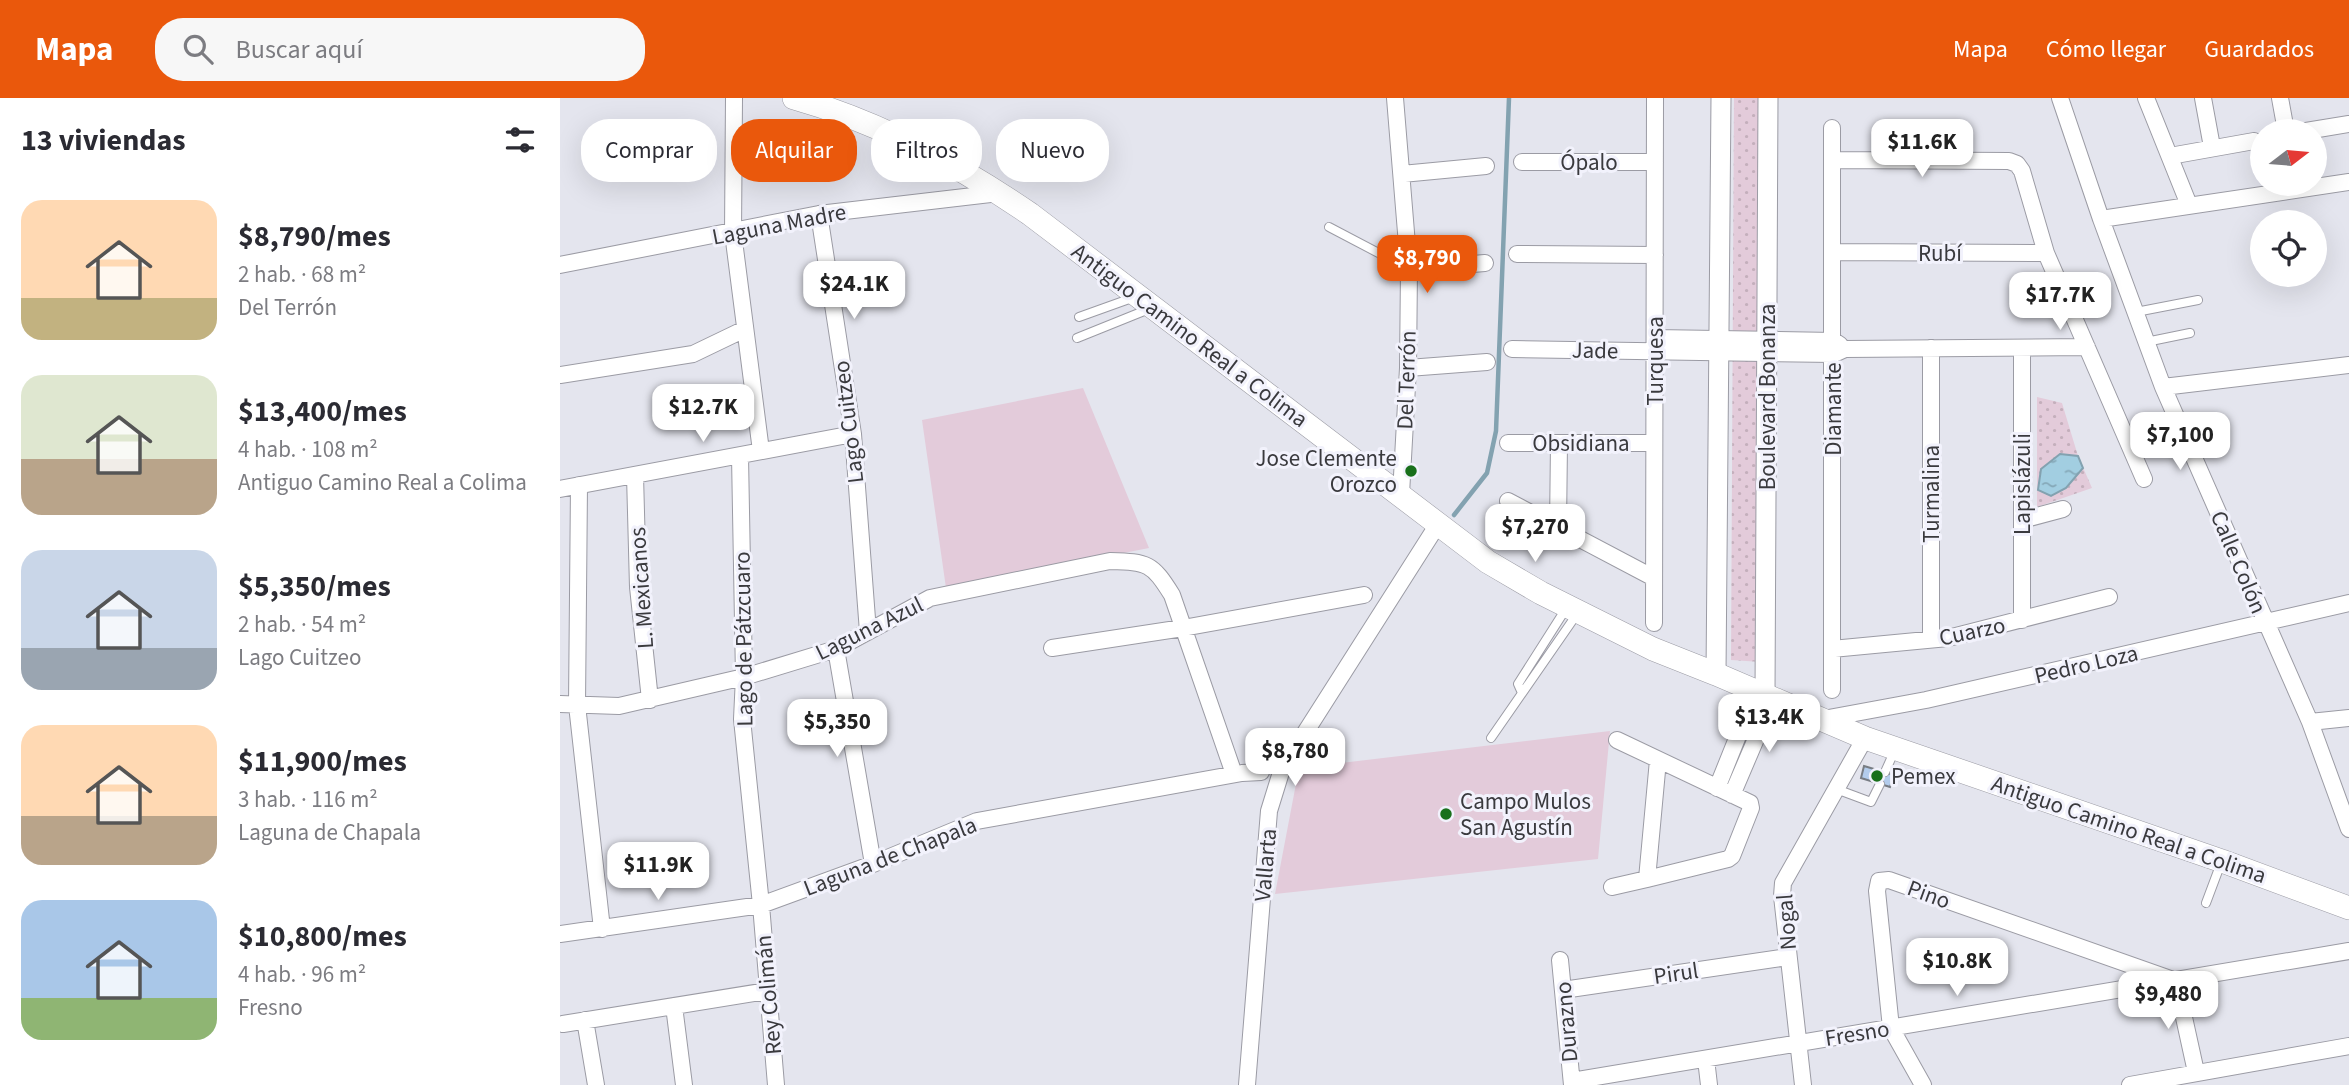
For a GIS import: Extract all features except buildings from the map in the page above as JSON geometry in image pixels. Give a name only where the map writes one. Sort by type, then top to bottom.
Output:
[{"type":"main road","name":"Antiguo Camino Real a Colima","points":[[794,98],[873,126],[929,150],[999,193],[1146,301],[1489,562],[1573,609],[1653,649],[1865,738],[2222,861],[2349,908]]},
{"type":"street","points":[[734,98],[733,233],[761,451]]},
{"type":"street","name":"Del Terrón","points":[[1395,98],[1409,269],[1408,368],[1401,494]]},
{"type":"street","name":"Turquesa","points":[[1654,623],[1656,98]]},
{"type":"street","name":"Boulevard Bonanza","points":[[1716,674],[1720,98]]},
{"type":"street","name":"Boulevard Bonanza","points":[[1764,695],[1768,98]]},
{"type":"street","name":"Calle Colón","points":[[2060,98],[2163,387],[2310,722],[2349,828]]},
{"type":"street","points":[[2146,98],[2189,205]]},
{"type":"street","points":[[2203,98],[2212,147]]},
{"type":"street","points":[[2280,98],[2284,119]]},
{"type":"street","points":[[2328,127],[2349,124]]},
{"type":"street","name":"Diamante","points":[[1832,128],[1833,252],[1838,348],[1832,690]]},
{"type":"street","points":[[2171,156],[2250,142]]},
{"type":"street","points":[[1834,160],[2008,161],[2017,164],[2022,171],[2046,253],[2144,479]]},
{"type":"street","name":"Ópalo","points":[[1522,162],[1656,162]]},
{"type":"street","points":[[1402,174],[1486,166]]},
{"type":"street","points":[[2101,219],[2349,182]]},
{"type":"street","name":"Laguna Madre","points":[[560,265],[819,214],[999,193]]},
{"type":"street","name":"Lago Cuitzeo","points":[[819,214],[853,434],[868,632]]},
{"type":"street","name":"Rubí","points":[[1833,252],[2046,253]]},
{"type":"street","points":[[1517,254],[1655,256]]},
{"type":"street","points":[[1409,269],[1485,263]]},
{"type":"street","points":[[560,375],[693,354],[745,328]]},
{"type":"street","name":"Jade","points":[[1512,349],[1655,344],[1838,348],[2087,347]]},
{"type":"street","name":"Turmalina","points":[[1931,348],[1931,639]]},
{"type":"street","name":"Lapislázuli","points":[[2022,348],[2022,620]]},
{"type":"street","points":[[1408,368],[1487,362]]},
{"type":"street","points":[[2163,387],[2349,365]]},
{"type":"street","points":[[560,489],[853,434]]},
{"type":"street","name":"Obsidiana","points":[[1508,443],[1654,443]]},
{"type":"street","points":[[1558,528],[1559,443]]},
{"type":"street","name":"Lago de Pátzcuaro","points":[[740,456],[744,677],[742,719],[761,905]]},
{"type":"street","name":"L. Mexicanos","points":[[635,475],[638,587],[650,700]]},
{"type":"street","points":[[579,485],[578,705],[602,929]]},
{"type":"street","points":[[1508,501],[1654,578]]},
{"type":"street","points":[[2022,520],[2063,509]]},
{"type":"street","name":"Vallarta","points":[[1247,1085],[1269,811],[1282,769],[1438,524]]},
{"type":"street","name":"Laguna Azul","points":[[560,704],[620,706],[744,677],[836,649],[930,598],[1110,561],[1138,562],[1157,571],[1172,595],[1183,628]]},
{"type":"street","points":[[1052,648],[1183,628],[1364,595]]},
{"type":"street","name":"Cuarzo","points":[[1832,649],[1948,638],[2109,597]]},
{"type":"street","name":"Pedro Loza","points":[[1823,719],[1926,700],[2349,603]]},
{"type":"street","points":[[1183,628],[1234,774]]},
{"type":"street","points":[[836,649],[873,864]]},
{"type":"street","points":[[1724,791],[1764,695]]},
{"type":"street","points":[[2310,722],[2349,718]]},
{"type":"street","name":"Nogal","points":[[1804,1085],[1788,957],[1783,883],[1865,738]]},
{"type":"street","points":[[1612,887],[1724,860],[1731,856],[1752,811],[1749,803],[1617,740]]},
{"type":"street","points":[[1647,879],[1658,760]]},
{"type":"street","name":"Laguna de Chapala","points":[[560,934],[761,905],[873,864],[977,821],[1234,774],[1261,772]]},
{"type":"street","name":"Pino","points":[[1891,1028],[1877,891],[1879,881],[1889,880],[2176,981]]},
{"type":"street","name":"Rey Colimán","points":[[761,905],[776,1085]]},
{"type":"street","name":"Fresno","points":[[1572,1083],[2349,951]]},
{"type":"street","name":"Pirul","points":[[1563,990],[1788,957]]},
{"type":"street","name":"Durazno","points":[[1560,960],[1572,1083]]},
{"type":"street","points":[[2176,981],[2196,1072]]},
{"type":"street","points":[[563,1024],[768,991]]},
{"type":"street","points":[[674,1006],[684,1085]]},
{"type":"street","points":[[585,1020],[596,1085]]},
{"type":"street","points":[[1891,1028],[1923,1085]]},
{"type":"street","points":[[2130,1085],[2349,1046]]},
{"type":"street","points":[[1706,1059],[1709,1085]]},
{"type":"lane","points":[[1329,227],[1409,269]]},
{"type":"lane","points":[[2136,312],[2198,300]]},
{"type":"lane","points":[[1079,317],[1146,301]]},
{"type":"lane","points":[[1077,338],[1146,301]]},
{"type":"lane","points":[[2146,342],[2190,333]]},
{"type":"lane","points":[[1522,693],[1518,684],[1535,656],[1573,609]]},
{"type":"lane","points":[[1491,738],[1543,663],[1573,609]]},
{"type":"lane","points":[[1535,656],[1543,663]]},
{"type":"lane","points":[[1885,772],[1896,749]]},
{"type":"lane","points":[[1836,789],[1871,802],[1880,784]]},
{"type":"lane","points":[[2206,903],[2222,861]]},
{"type":"shaded area","points":[[1734,98],[1764,98],[1761,662],[1731,660]]},
{"type":"shaded area","points":[[1083,388],[1149,548],[946,588],[922,420]]},
{"type":"shaded area","points":[[2037,397],[2062,403],[2078,456],[2092,488],[2037,507]]},
{"type":"shaded area","name":"Campo Mulos San Agustín","points":[[1610,731],[1598,859],[1275,894],[1299,768]]},
{"type":"water","points":[[2060,454],[2078,456],[2083,468],[2066,488],[2051,496],[2038,490],[2041,469]]},
{"type":"waterway","points":[[1454,515],[1487,473],[1496,431],[1509,98]]},
{"type":"place","name":"Jose Clemente Orozco","points":[[1411,471]]},
{"type":"place","name":"Pemex","points":[[1877,776]]},
{"type":"place","name":"Campo Mulos San Agustín","points":[[1446,814]]}]
